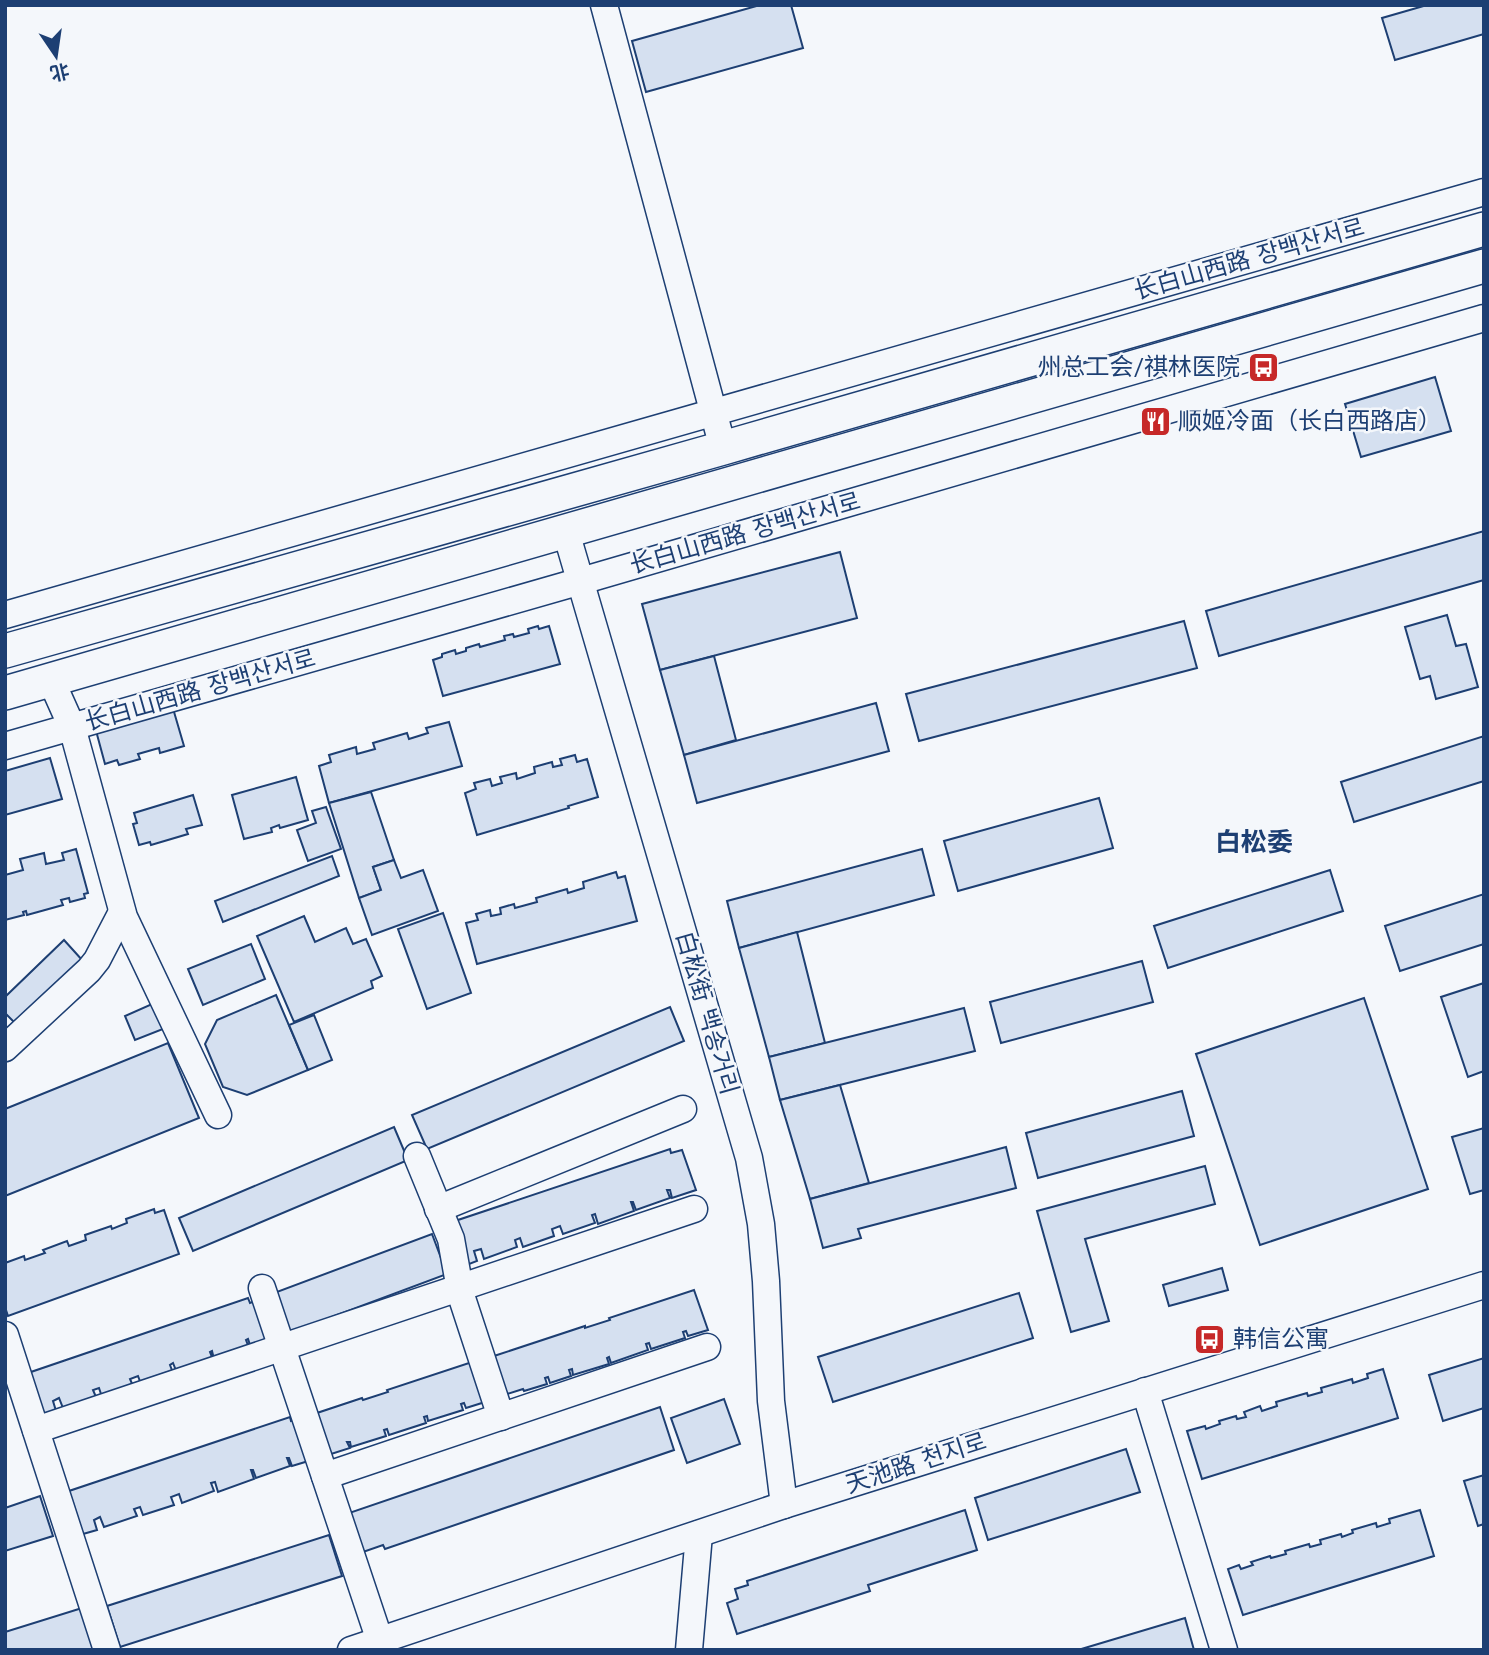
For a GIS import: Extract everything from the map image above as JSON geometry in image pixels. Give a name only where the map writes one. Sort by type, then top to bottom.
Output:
[{"type":"main road","name":"长白山西路 장백산서로","points":[[5,652],[1484,229]]},
{"type":"main road","name":"长白山西路 장백산서로","points":[[5,693],[1484,267]]},
{"type":"street","points":[[604,5],[723,448]]},
{"type":"street","name":"长白山西路 장백산서로","points":[[5,615],[1484,191]]},
{"type":"street","name":"长白山西路 장백산서로","points":[[5,746],[1484,318]]},
{"type":"street","name":"白松街 백송거리","points":[[566,532],[749,1158],[761,1224],[771,1401],[784,1505]]},
{"type":"street","points":[[51,680],[72,727],[122,912],[218,1115]]},
{"type":"street","points":[[5,1048],[89,970],[122,912]]},
{"type":"street","points":[[438,1209],[683,1109]]},
{"type":"street","points":[[417,1156],[450,1239],[460,1287],[500,1417]]},
{"type":"street","points":[[36,1430],[694,1209]]},
{"type":"street","name":"天池路 천지로","points":[[351,1650],[784,1505],[1484,1285]]},
{"type":"street","points":[[262,1288],[380,1641]]},
{"type":"street","points":[[5,1335],[107,1650]]},
{"type":"street","points":[[325,1476],[707,1347]]},
{"type":"street","points":[[1145,1391],[1224,1650]]},
{"type":"street","points":[[689,1650],[699,1534]]},
{"type":"building","points":[[760,5],[791,5],[803,48],[646,92],[632,41]]},
{"type":"building","points":[[1427,5],[1484,5],[1484,34],[1395,60],[1382,18]]},
{"type":"building","points":[[1435,377],[1451,431],[1361,457],[1345,404]]},
{"type":"building","points":[[1484,531],[1484,580],[1219,656],[1206,611]]},
{"type":"building","points":[[840,552],[857,618],[660,670],[642,604]]},
{"type":"building","points":[[1447,615],[1456,646],[1466,644],[1478,687],[1436,699],[1430,676],[1420,679],[1405,627]]},
{"type":"building","points":[[1184,621],[1197,668],[919,741],[906,694]]},
{"type":"building","points":[[538,626],[539,629],[549,626],[560,664],[443,696],[433,660],[455,650],[456,654],[479,644],[480,647],[505,640],[504,636],[513,634],[514,637],[529,633],[528,629]]},
{"type":"building","points":[[714,656],[736,740],[684,755],[660,670]]},
{"type":"building","points":[[876,703],[889,751],[697,803],[684,755]]},
{"type":"building","points":[[172,705],[184,746],[160,753],[159,748],[138,754],[140,759],[119,765],[117,760],[105,764],[95,727]]},
{"type":"building","points":[[449,722],[462,766],[329,803],[319,766],[331,762],[329,755],[356,747],[357,754],[375,749],[373,743],[407,733],[409,739],[428,733],[426,728]]},
{"type":"building","points":[[1484,736],[1484,781],[1354,822],[1341,782]]},
{"type":"building","points":[[575,755],[577,762],[587,759],[598,797],[477,835],[465,793],[476,789],[474,783],[490,779],[492,786],[502,783],[500,777],[516,773],[517,779],[535,773],[534,767],[552,762],[553,767],[562,765],[560,759]]},
{"type":"building","points":[[50,758],[62,799],[5,815],[5,771]]},
{"type":"building","points":[[296,777],[308,820],[280,828],[279,825],[271,828],[272,832],[244,839],[232,795]]},
{"type":"building","points":[[371,792],[394,860],[373,867],[381,890],[359,898],[329,803]]},
{"type":"building","points":[[193,795],[202,825],[186,829],[188,834],[151,845],[150,842],[139,845],[133,824],[137,823],[134,813]]},
{"type":"building","points":[[1099,798],[1113,848],[958,891],[944,841]]},
{"type":"building","points":[[326,807],[341,849],[308,861],[297,830],[316,823],[312,811]]},
{"type":"building","points":[[76,849],[88,893],[84,894],[85,898],[70,902],[69,898],[61,900],[63,905],[27,915],[26,911],[23,912],[24,915],[5,920],[5,875],[23,870],[20,859],[44,853],[46,864],[64,860],[62,853]]},
{"type":"building","points":[[922,849],[934,895],[739,948],[727,901]]},
{"type":"building","points":[[332,856],[339,876],[223,922],[215,901]]},
{"type":"building","points":[[394,860],[401,878],[423,870],[438,911],[372,935],[359,898],[381,890],[373,867]]},
{"type":"building","points":[[1330,870],[1343,911],[1168,968],[1154,926]]},
{"type":"building","points":[[616,872],[618,878],[625,876],[637,921],[477,964],[466,923],[478,920],[476,914],[490,910],[491,916],[501,914],[500,908],[514,904],[515,908],[537,902],[536,898],[567,889],[568,893],[584,888],[583,882]]},
{"type":"building","points":[[1484,894],[1484,944],[1400,971],[1385,926]]},
{"type":"building","points":[[443,913],[471,993],[427,1009],[398,929]]},
{"type":"building","points":[[304,916],[315,942],[346,928],[353,944],[366,939],[382,976],[371,981],[373,988],[294,1022],[257,936]]},
{"type":"building","points":[[797,932],[825,1043],[769,1057],[739,948]]},
{"type":"building","points":[[64,940],[83,961],[17,1025],[5,1013],[5,997]]},
{"type":"building","points":[[251,944],[265,979],[203,1005],[188,969]]},
{"type":"building","points":[[1142,961],[1153,1002],[1001,1043],[990,1002]]},
{"type":"building","points":[[1484,983],[1484,1071],[1468,1077],[1441,997]]},
{"type":"building","points":[[276,995],[308,1070],[247,1095],[223,1087],[205,1044],[217,1020]]},
{"type":"building","points":[[1364,998],[1428,1189],[1260,1245],[1196,1054]]},
{"type":"building","points":[[152,1004],[163,1029],[135,1040],[125,1016]]},
{"type":"building","points":[[670,1007],[684,1041],[427,1149],[412,1115]]},
{"type":"building","points":[[964,1008],[975,1051],[780,1100],[769,1057]]},
{"type":"building","points":[[314,1015],[332,1060],[308,1070],[289,1025]]},
{"type":"building","points":[[168,1043],[199,1118],[5,1196],[5,1109]]},
{"type":"building","points":[[840,1085],[869,1183],[810,1199],[780,1100]]},
{"type":"building","points":[[1182,1091],[1194,1136],[1038,1178],[1026,1133]]},
{"type":"building","points":[[394,1127],[408,1160],[193,1251],[179,1218]]},
{"type":"building","points":[[1484,1128],[1484,1190],[1470,1194],[1452,1137]]},
{"type":"building","points":[[1006,1147],[1016,1188],[858,1229],[861,1238],[823,1248],[810,1199]]},
{"type":"building","points":[[670,1149],[671,1153],[682,1150],[696,1190],[672,1198],[670,1190],[667,1190],[670,1198],[636,1210],[631,1202],[634,1211],[598,1224],[595,1214],[592,1215],[595,1223],[563,1234],[560,1226],[552,1229],[554,1236],[523,1247],[520,1238],[515,1240],[517,1247],[484,1259],[481,1249],[474,1251],[477,1261],[464,1266],[449,1223]]},
{"type":"building","points":[[1205,1166],[1215,1204],[1085,1239],[1109,1321],[1071,1332],[1037,1211]]},
{"type":"building","points":[[154,1209],[155,1213],[164,1210],[179,1254],[8,1316],[5,1307],[5,1263],[24,1256],[25,1260],[45,1253],[43,1250],[67,1241],[69,1246],[86,1240],[85,1235],[111,1226],[112,1229],[127,1223],[126,1219]]},
{"type":"building","points":[[432,1234],[447,1274],[289,1333],[274,1293]]},
{"type":"building","points":[[1222,1268],[1228,1290],[1169,1306],[1163,1285]]},
{"type":"building","points":[[694,1290],[708,1330],[688,1336],[686,1331],[683,1332],[685,1338],[651,1349],[649,1343],[646,1344],[648,1350],[611,1363],[609,1357],[607,1358],[609,1364],[573,1375],[572,1369],[569,1370],[571,1376],[550,1383],[548,1377],[545,1378],[547,1384],[504,1395],[491,1357],[610,1320],[609,1318]]},
{"type":"building","points":[[1019,1293],[1033,1338],[833,1402],[818,1357]]},
{"type":"building","points":[[248,1298],[250,1303],[260,1299],[274,1340],[251,1348],[248,1339],[249,1348],[214,1359],[212,1351],[213,1360],[177,1373],[173,1363],[170,1365],[173,1373],[141,1384],[138,1376],[130,1379],[133,1386],[102,1397],[99,1388],[93,1390],[96,1397],[63,1408],[59,1398],[53,1401],[56,1411],[42,1416],[28,1373]]},
{"type":"building","points":[[1484,1358],[1484,1408],[1443,1421],[1429,1375]]},
{"type":"building","points":[[472,1362],[485,1402],[466,1408],[464,1403],[461,1404],[463,1410],[428,1421],[427,1416],[424,1417],[426,1423],[389,1435],[387,1429],[384,1430],[386,1436],[351,1447],[350,1442],[347,1442],[350,1448],[328,1455],[314,1414],[388,1392],[387,1390]]},
{"type":"building","points":[[1383,1369],[1398,1418],[1202,1479],[1187,1431],[1205,1426],[1206,1429],[1220,1424],[1219,1421],[1236,1416],[1237,1419],[1246,1417],[1244,1412],[1260,1406],[1262,1411],[1277,1406],[1276,1402],[1307,1393],[1308,1396],[1322,1392],[1321,1388],[1352,1379],[1353,1383],[1368,1378],[1367,1374]]},
{"type":"building","points":[[724,1399],[740,1444],[687,1463],[671,1418]]},
{"type":"building","points":[[660,1407],[674,1450],[385,1549],[383,1545],[363,1552],[349,1513]]},
{"type":"building","points":[[290,1417],[291,1421],[302,1418],[315,1459],[292,1466],[287,1458],[290,1466],[256,1478],[251,1470],[254,1479],[218,1492],[215,1482],[211,1483],[214,1491],[182,1503],[179,1494],[171,1497],[174,1505],[143,1515],[140,1507],[134,1509],[137,1516],[104,1527],[100,1517],[94,1520],[97,1530],[83,1534],[69,1491]]},
{"type":"building","points":[[1126,1449],[1140,1492],[988,1540],[975,1498]]},
{"type":"building","points":[[1484,1475],[1484,1524],[1478,1526],[1464,1481]]},
{"type":"building","points":[[40,1496],[53,1536],[5,1551],[5,1508]]},
{"type":"building","points":[[965,1510],[977,1550],[868,1585],[870,1591],[737,1634],[727,1603],[738,1599],[735,1589],[748,1585],[747,1581]]},
{"type":"building","points":[[1420,1510],[1434,1556],[1243,1615],[1228,1569],[1239,1565],[1241,1569],[1253,1565],[1251,1562],[1286,1554],[1285,1551],[1309,1544],[1310,1547],[1321,1544],[1320,1540],[1341,1534],[1342,1537],[1353,1533],[1352,1530],[1376,1523],[1377,1527],[1390,1523],[1389,1519]]},
{"type":"building","points":[[329,1535],[342,1576],[120,1647],[107,1606]]},
{"type":"building","points":[[82,1608],[96,1650],[5,1650],[5,1632]]},
{"type":"building","points":[[1185,1618],[1194,1650],[1078,1650]]},
{"type":"place","name":"州总工会/祺林医院","points":[[1263,367]]},
{"type":"place","name":"顺姬冷面（长白西路店）","points":[[1155,421]]},
{"type":"place","name":"韩信公寓","points":[[1210,1339]]},
{"type":"district","name":"白松委","points":[[1254,842]]}]
